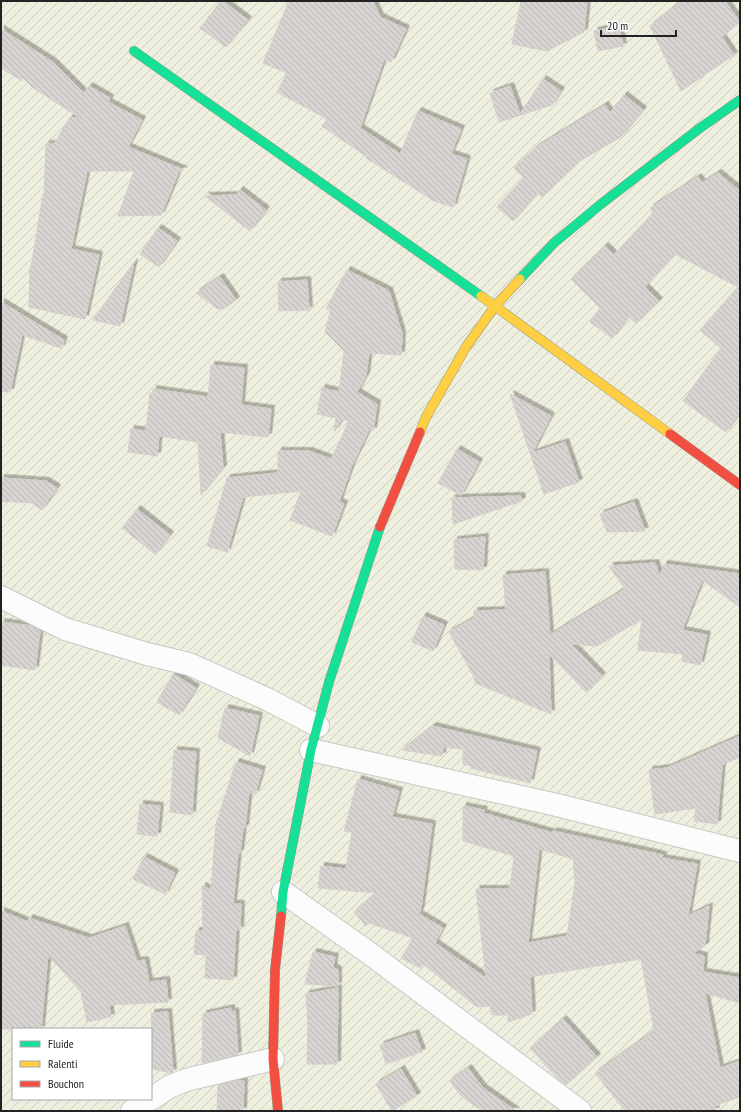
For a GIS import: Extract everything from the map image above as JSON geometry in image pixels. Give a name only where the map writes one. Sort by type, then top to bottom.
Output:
[{"type":"street","points":[[134,51],[495,306],[740,484]]},
{"type":"street","points":[[278,1111],[273,1059],[276,970],[283,892],[311,750],[329,682],[380,528],[426,417],[466,347],[495,306],[554,243],[700,128],[740,100]]},
{"type":"street","points":[[1,597],[65,629],[147,654],[189,664],[269,700],[318,726]]},
{"type":"street","points":[[311,750],[557,805],[740,851]]},
{"type":"street","points":[[283,892],[369,953],[580,1111]]},
{"type":"street","points":[[152,1098],[169,1087],[186,1080],[273,1059]]},
{"type":"street","points":[[132,1111],[149,1100]]},
{"type":"green space","points":[[1,1],[740,1],[740,1111],[1,1111]]},
{"type":"building","points":[[221,1],[248,20],[226,47],[200,28]]},
{"type":"building","points":[[289,1],[373,1],[380,17],[406,29],[391,62],[384,59],[360,128],[400,154],[418,111],[461,129],[451,154],[467,159],[453,207],[434,201],[366,158],[367,157],[322,126],[327,119],[277,92],[287,73],[263,63]]},
{"type":"building","points":[[521,1],[587,1],[584,32],[547,51],[512,44]]},
{"type":"building","points":[[682,1],[725,1],[740,22],[722,37],[734,55],[681,91],[650,26]]},
{"type":"building","points":[[619,26],[623,46],[598,51],[594,31]]},
{"type":"building","points":[[1,29],[53,62],[84,93],[89,86],[110,98],[108,102],[142,120],[128,147],[184,170],[179,171],[161,215],[118,216],[134,171],[87,171],[71,249],[99,255],[85,319],[29,307],[30,267],[44,194],[46,144],[54,144],[70,117],[82,119],[33,88],[22,77],[22,81],[1,68]]},
{"type":"building","points":[[543,79],[561,91],[552,105],[499,122],[490,93],[510,86],[520,114]]},
{"type":"building","points":[[624,95],[643,110],[621,137],[580,161],[542,197],[538,193],[513,221],[497,207],[524,178],[514,168],[535,148],[605,105],[610,113]]},
{"type":"building","points":[[718,173],[740,191],[740,412],[726,432],[683,401],[721,348],[700,330],[738,287],[675,254],[645,287],[659,301],[636,324],[629,316],[612,338],[590,322],[600,308],[571,279],[605,246],[614,255],[653,213],[650,208],[698,177],[702,183]]},
{"type":"building","points":[[240,190],[266,210],[250,231],[205,196],[236,195]]},
{"type":"building","points":[[158,228],[177,241],[159,267],[140,254]]},
{"type":"building","points":[[134,262],[120,326],[93,320]]},
{"type":"building","points":[[347,270],[389,291],[402,334],[401,355],[369,353],[366,376],[357,392],[377,404],[373,431],[369,430],[352,465],[339,502],[344,504],[332,536],[290,520],[301,491],[243,497],[227,552],[207,546],[227,478],[278,473],[278,451],[309,451],[331,459],[349,421],[342,419],[334,431],[336,418],[317,414],[322,388],[339,392],[344,351],[325,332],[331,309],[326,309]]},
{"type":"building","points":[[220,277],[236,300],[224,309],[218,309],[196,293]]},
{"type":"building","points":[[307,280],[309,310],[279,311],[278,282]]},
{"type":"building","points":[[1,302],[64,340],[61,348],[22,335],[10,392],[1,391]]},
{"type":"building","points":[[211,365],[244,368],[241,405],[271,409],[268,437],[220,432],[223,468],[201,495],[198,442],[159,436],[157,456],[128,452],[131,429],[146,431],[150,393],[153,394],[153,389],[208,397]]},
{"type":"building","points":[[510,394],[551,416],[532,453],[565,442],[579,482],[544,494]]},
{"type":"building","points":[[457,449],[479,462],[461,495],[438,483]]},
{"type":"building","points":[[1,478],[46,481],[57,488],[42,510],[31,503],[1,501]]},
{"type":"building","points":[[521,496],[522,501],[453,524],[452,498]]},
{"type":"building","points":[[634,502],[645,531],[607,532],[600,514]]},
{"type":"building","points":[[137,509],[170,535],[155,554],[122,528]]},
{"type":"building","points":[[485,537],[483,570],[455,569],[454,540]]},
{"type":"building","points":[[655,563],[660,576],[664,564],[740,574],[740,607],[702,580],[682,630],[707,635],[700,665],[682,661],[683,654],[638,650],[642,619],[597,646],[571,644],[602,676],[586,692],[549,654],[551,714],[475,683],[474,677],[449,632],[474,618],[474,611],[506,610],[503,575],[545,572],[550,635],[625,589],[609,566]]},
{"type":"building","points":[[423,616],[444,625],[433,651],[412,642]]},
{"type":"building","points":[[1,622],[32,626],[40,631],[35,670],[1,665]]},
{"type":"building","points":[[173,674],[196,688],[179,715],[157,702]]},
{"type":"building","points":[[225,708],[259,716],[250,756],[218,738]]},
{"type":"building","points":[[433,726],[537,751],[530,783],[471,768],[471,766],[463,764],[463,749],[443,747],[442,756],[402,750]]},
{"type":"building","points":[[740,736],[740,757],[722,765],[717,824],[694,821],[696,808],[655,814],[649,770],[667,768]]},
{"type":"building","points":[[174,750],[196,752],[192,815],[170,812]]},
{"type":"building","points":[[236,762],[262,770],[255,794],[249,792],[245,828],[243,828],[240,853],[238,853],[233,904],[241,904],[240,930],[236,929],[233,980],[205,978],[206,955],[194,954],[196,931],[203,931],[202,886],[211,890],[216,824]]},
{"type":"building","points":[[358,779],[399,791],[392,817],[432,824],[419,914],[443,928],[435,943],[486,978],[476,889],[510,889],[514,856],[463,841],[463,806],[484,810],[483,813],[553,833],[553,831],[663,855],[662,858],[697,864],[688,916],[709,906],[705,946],[692,953],[704,956],[703,972],[740,978],[740,1003],[705,993],[720,1068],[740,1061],[740,1097],[714,1106],[716,1111],[625,1111],[595,1073],[654,1031],[641,959],[530,977],[532,1014],[508,1022],[508,1015],[492,1015],[490,1006],[477,1007],[423,964],[420,968],[401,958],[413,938],[369,923],[366,926],[354,912],[376,893],[318,888],[321,866],[346,869],[352,832],[344,831]],"holes":[[[539,849],[573,859],[575,882],[567,936],[528,943]]]},
{"type":"building","points":[[140,804],[160,806],[157,836],[137,834]]},
{"type":"building","points":[[144,857],[175,873],[165,894],[133,879]]},
{"type":"building","points":[[1,911],[28,922],[29,918],[89,938],[125,926],[137,961],[145,960],[149,982],[166,980],[168,1002],[109,1005],[111,1017],[87,1022],[81,992],[48,955],[41,1028],[1,1029]]},
{"type":"building","points":[[313,952],[335,957],[333,967],[338,970],[338,986],[305,984]]},
{"type":"building","points":[[338,988],[337,1064],[307,1064],[308,1025],[306,994]]},
{"type":"building","points":[[231,1008],[231,1012],[235,1011],[238,1055],[202,1063],[203,1014]]},
{"type":"building","points":[[168,1012],[173,1072],[171,1073],[153,1069],[151,1013]]},
{"type":"building","points":[[563,1019],[597,1057],[566,1085],[559,1080],[530,1048]]},
{"type":"building","points":[[415,1033],[422,1052],[386,1064],[380,1045]]},
{"type":"building","points":[[468,1068],[483,1088],[516,1111],[482,1111],[461,1096],[450,1081]]},
{"type":"building","points":[[401,1069],[417,1096],[392,1111],[376,1084]]},
{"type":"building","points":[[240,1080],[244,1081],[243,1111],[217,1111],[218,1085]]},
{"type":"traffic: fast","points":[[134,51],[481,296]]},
{"type":"traffic: fast","points":[[520,279],[554,243],[601,204],[700,128],[740,100]]},
{"type":"traffic: fast","points":[[281,916],[283,892],[311,750],[329,682],[380,527]]},
{"type":"traffic: slow","points":[[420,432],[426,417],[466,347],[495,306],[520,279]]},
{"type":"traffic: slow","points":[[481,296],[670,434]]},
{"type":"traffic: jam","points":[[380,527],[420,432]]},
{"type":"traffic: jam","points":[[670,434],[740,485]]},
{"type":"traffic: jam","points":[[278,1111],[273,1059],[275,970],[281,916]]}]
